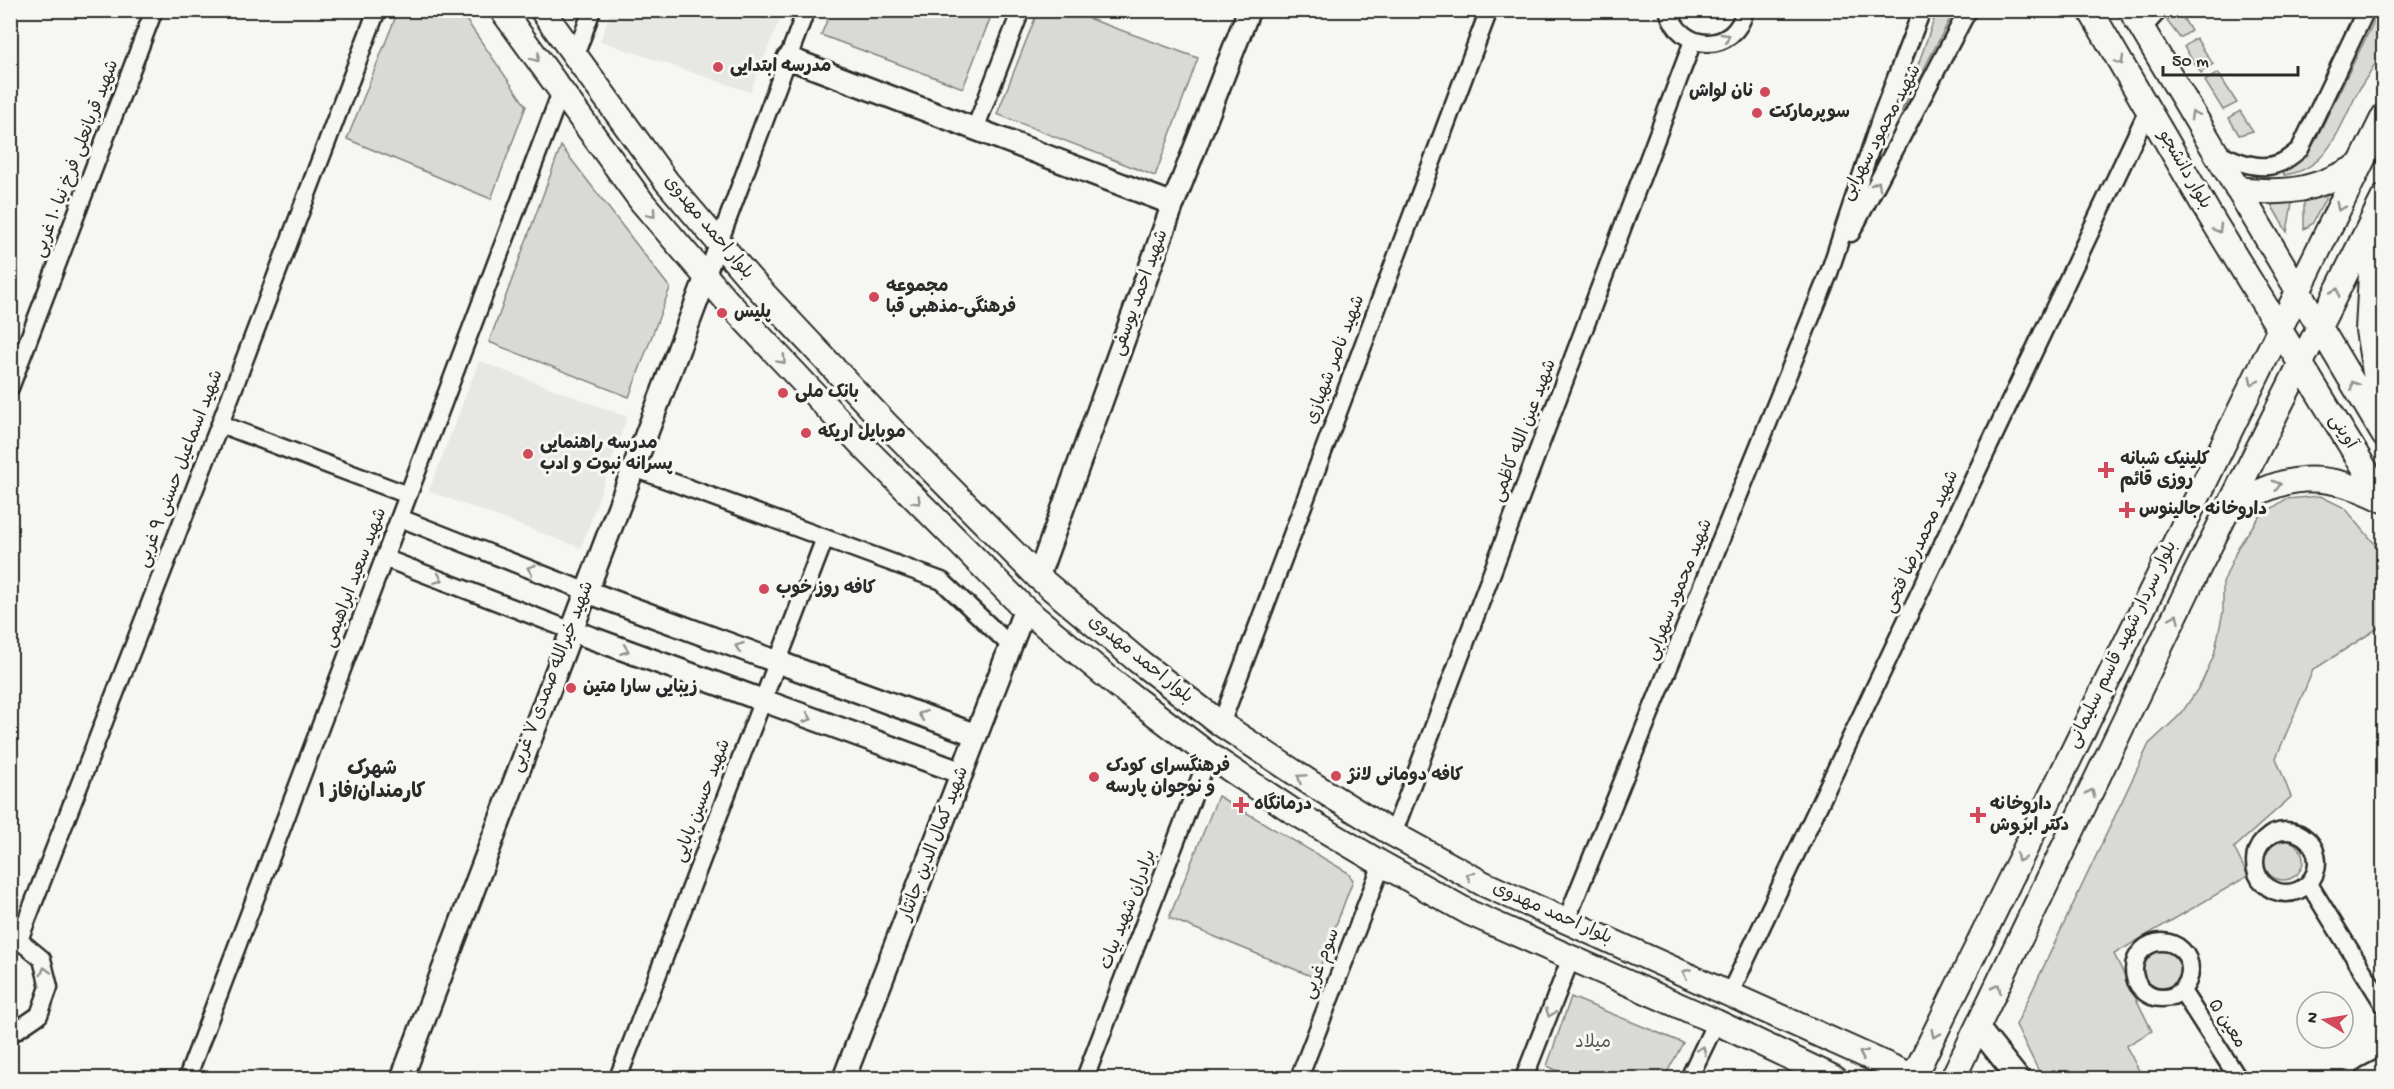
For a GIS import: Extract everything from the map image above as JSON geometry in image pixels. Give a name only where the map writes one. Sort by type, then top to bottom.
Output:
[{"type":"main road","name":"بلوار احمد مهدوی","points":[[502,10],[642,202],[706,277],[863,446],[1025,609],[1117,685],[1209,755],[1294,812],[1470,913],[1716,1022],[1834,1078]]},
{"type":"main road","name":"بلوار احمد مهدوی","points":[[542,10],[668,182],[719,244],[886,424],[1038,576],[1137,660],[1221,724],[1312,784],[1394,834],[1484,884],[1730,993],[1914,1078]]},
{"type":"main road","name":"بلوار دانشجو","points":[[2090,10],[2300,365]]},
{"type":"main road","name":"بلوار دانشجو","points":[[2137,20],[2319,327]]},
{"type":"main road","name":"بلوار سردار شهید قاسم سلیمانی","points":[[1914,1078],[2208,471],[2384,116]]},
{"type":"main road","points":[[2237,189],[2269,193],[2301,190],[2332,181],[2360,165]]},
{"type":"main road","name":"بلوار سردار شهید قاسم سلیمانی","points":[[1953,1078],[2226,512],[2384,197]]},
{"type":"main road","points":[[2384,210],[2372,256],[2368,330],[2380,403],[2384,413]]},
{"type":"main road","name":"آوینی","points":[[2319,327],[2384,435]]},
{"type":"main road","name":"آوینی","points":[[2300,365],[2384,500]]},
{"type":"main road","points":[[2226,512],[2249,495],[2266,488],[2303,479],[2341,482],[2359,487],[2384,500]]},
{"type":"main road","points":[[1025,609],[1038,576]]},
{"type":"main road","points":[[1382,864],[1394,834]]},
{"type":"street","name":"شهید قربانعلی فرخ نیا ۱۰ غربی","points":[[10,388],[154,10]]},
{"type":"street","name":"شهید اسماعیل حسنی ۹ غربی","points":[[15,939],[220,424],[376,10]]},
{"type":"street","points":[[575,56],[592,10]]},
{"type":"street","points":[[706,277],[806,10]]},
{"type":"street","points":[[975,129],[1020,10]]},
{"type":"street","name":"شهید احمد یوسفی","points":[[1038,576],[1173,204],[1249,10]]},
{"type":"street","name":"شهید ناصر شهبازی","points":[[1221,724],[1489,10]]},
{"type":"street","points":[[1668,10],[1676,29],[1693,41],[1713,43],[1723,40],[1738,27],[1745,10]]},
{"type":"street","name":"شهید محمود سهرابی","points":[[1566,921],[1829,273],[1881,117],[1922,10]]},
{"type":"street","name":"شهید محمود سهرابی","points":[[1829,273],[1968,10]]},
{"type":"street","points":[[2137,20],[2159,10]]},
{"type":"street","points":[[2215,151],[2237,162],[2258,165],[2279,164],[2300,149],[2366,10]]},
{"type":"street","name":"شهید عین الله کاظمی","points":[[1394,834],[1693,41]]},
{"type":"street","points":[[788,58],[1173,204]]},
{"type":"street","name":"شهید سعید ابراهیمی","points":[[187,1078],[561,92]]},
{"type":"street","name":"شهید محمدرضا فتحی","points":[[1730,993],[2149,108]]},
{"type":"street","points":[[1881,117],[1884,126],[1890,132],[1899,133],[1907,129]]},
{"type":"street","name":"شهید خیرالله صمدی ۷ غربی","points":[[402,1078],[570,630],[706,277]]},
{"type":"street","points":[[220,424],[408,495]]},
{"type":"street","points":[[634,468],[942,581],[1011,646]]},
{"type":"street","points":[[400,518],[585,591],[976,735]]},
{"type":"street","name":"شهید حسین بابایی","points":[[618,1078],[825,538]]},
{"type":"street","points":[[384,558],[570,630],[962,773]]},
{"type":"street","name":"شهید کمال الدین جانثار","points":[[844,1078],[1025,609]]},
{"type":"street","name":"برادران شهید بیات","points":[[1085,1078],[1209,755]]},
{"type":"street","name":"سوم غربی","points":[[1299,1078],[1382,864]]},
{"type":"street","points":[[2309,884],[2384,1005]]},
{"type":"street","points":[[10,1032],[14,1032],[39,1015],[49,987],[42,959],[15,939]]},
{"type":"street","points":[[1526,1078],[1571,958]]},
{"type":"street","name":"معین ۵","points":[[2182,991],[2238,1078]]},
{"type":"street","points":[[1689,1078],[1716,1022]]},
{"type":"street","points":[[1978,1028],[2018,1078]]},
{"type":"street","points":[[2367,1078],[2384,1069]]},
{"type":"shaded area","name":"مدرسه ابتدایی","points":[[611,10],[783,11],[750,92],[600,41]]},
{"type":"shaded area","name":"مدرسه راهنمایی پسرانه نبوت و ادب","points":[[479,361],[627,417],[581,548],[429,491]]},
{"type":"green space","points":[[831,10],[993,11],[963,88],[821,35]]},
{"type":"green space","points":[[2177,10],[2191,31],[2180,38],[2167,21]]},
{"type":"green space","points":[[398,11],[460,11],[526,106],[491,199],[347,139]]},
{"type":"green space","points":[[1038,11],[1068,11],[1198,58],[1155,176],[997,114]]},
{"type":"green space","points":[[1937,11],[1954,11],[1901,113]]},
{"type":"green space","points":[[2379,11],[2383,11],[2384,20],[2383,48],[2340,130],[2332,143],[2313,164],[2300,171],[2284,175],[2283,171],[2304,157],[2313,145]]},
{"type":"green space","points":[[2196,38],[2213,64],[2201,73],[2184,47]]},
{"type":"green space","points":[[2218,73],[2237,103],[2223,110],[2205,81]]},
{"type":"green space","points":[[2240,111],[2253,131],[2239,135],[2229,118]]},
{"type":"green space","points":[[561,146],[670,288],[629,397],[489,342]]},
{"type":"green space","points":[[2331,188],[2312,224],[2304,229],[2304,202]]},
{"type":"green space","points":[[2269,201],[2292,203],[2287,232]]},
{"type":"green space","points":[[2320,496],[2345,508],[2374,543],[2383,562],[2383,625],[2313,670],[2276,758],[2291,797],[2234,848],[2248,876],[2114,954],[2152,1031],[2126,1046],[2143,1078],[2042,1078],[2016,1025],[2149,744],[2181,714],[2201,684],[2214,655],[2223,612],[2223,583],[2238,547],[2259,517],[2286,499]]},
{"type":"green space","points":[[1218,796],[1347,872],[1353,880],[1316,978],[1169,918]]},
{"type":"green space","points":[[2283,840],[2297,846],[2303,860],[2297,874],[2283,880],[2269,874],[2263,860],[2269,846]]},
{"type":"green space","points":[[2161,948],[2175,954],[2181,968],[2175,982],[2161,988],[2147,982],[2141,968],[2147,954]]},
{"type":"green space","name":"میلاد","points":[[1571,997],[1683,1043],[1664,1078],[1574,1078],[1547,1066]]},
{"type":"place","name":"مدرسه ابتدایی","points":[[718,67]]},
{"type":"place","name":"نان لواش","points":[[1765,92]]},
{"type":"place","name":"سوپرمارکت","points":[[1757,113]]},
{"type":"place","name":"مجموعه فرهنگی-مذهبی قبا","points":[[874,297]]},
{"type":"place","name":"پلیس","points":[[722,313]]},
{"type":"place","name":"بانک ملی","points":[[783,393]]},
{"type":"place","name":"موبایل اریکه","points":[[806,433]]},
{"type":"place","name":"مدرسه راهنمایی پسرانه نبوت و ادب","points":[[528,454]]},
{"type":"place","name":"کلینیک شبانه روزى قائم","points":[[2106,470]]},
{"type":"place","name":"داروخانه جالینوس","points":[[2127,510]]},
{"type":"place","name":"کافه روز خوب","points":[[764,589]]},
{"type":"place","name":"زیبایی سارا متین","points":[[571,688]]},
{"type":"place","name":"کافه دومانی لانژ","points":[[1336,776]]},
{"type":"place","name":"فرهنگسرای کودک و نوجوان پارسه","points":[[1094,777]]},
{"type":"place","name":"درمانگاه","points":[[1241,805]]},
{"type":"place","name":"داروخانه دکتر ابروش","points":[[1978,815]]},
{"type":"district","name":"شهرک کارمندان/فاز ۱","points":[[372,782]]}]
